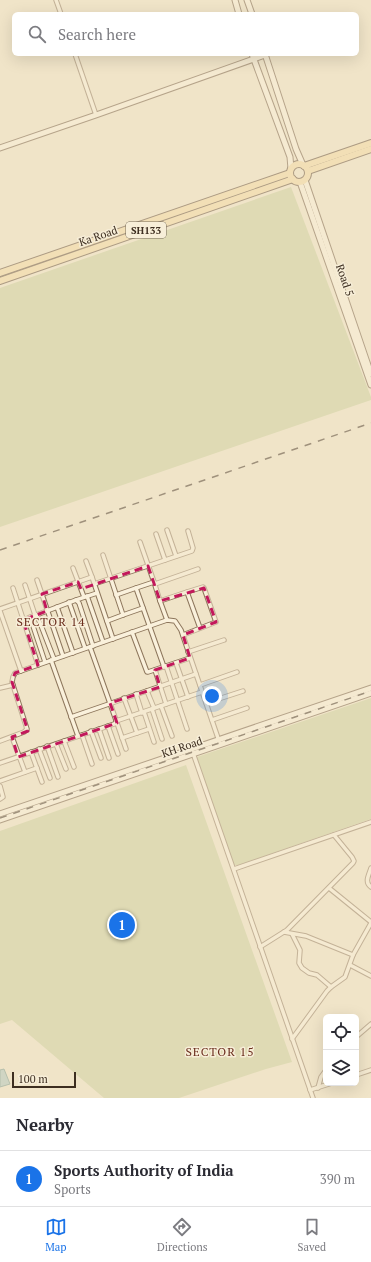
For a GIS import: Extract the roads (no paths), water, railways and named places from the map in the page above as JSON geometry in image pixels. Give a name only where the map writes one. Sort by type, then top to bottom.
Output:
[{"type":"main road","name":"SH133","points":[[305,167],[371,143]]},
{"type":"main road","name":"SH133","points":[[290,171],[296,164],[305,167],[371,149]]},
{"type":"main road","points":[[290,171],[292,179],[302,181],[307,177],[305,167]]},
{"type":"main road","name":"Ka Road","points":[[0,273],[290,171]]},
{"type":"main road","name":"Ka Road","points":[[0,281],[292,179]]},
{"type":"main road","points":[[144,223],[147,230]]},
{"type":"street","points":[[56,0],[60,12]]},
{"type":"street","points":[[235,0],[239,12]]},
{"type":"street","points":[[247,0],[251,12]]},
{"type":"street","points":[[76,56],[96,115]]},
{"type":"street","points":[[0,148],[96,115],[253,56],[290,157],[290,171]]},
{"type":"street","points":[[266,56],[296,150],[305,167]]},
{"type":"street","name":"Road 5","points":[[302,181],[371,374]]},
{"type":"street","name":"Road 5","points":[[302,181],[371,385]]},
{"type":"street","points":[[167,530],[176,556]]},
{"type":"street","points":[[94,584],[193,550],[188,531]]},
{"type":"street","points":[[156,534],[165,560]]},
{"type":"street","points":[[140,542],[167,620]]},
{"type":"street","points":[[102,555],[124,615]]},
{"type":"street","points":[[86,561],[113,639]]},
{"type":"street","points":[[73,568],[103,642]]},
{"type":"street","points":[[116,595],[198,569]]},
{"type":"street","points":[[21,671],[0,610],[92,577]]},
{"type":"street","points":[[37,580],[63,656]]},
{"type":"street","points":[[25,585],[71,717],[92,764]]},
{"type":"street","points":[[160,601],[203,586],[216,622],[183,635]]},
{"type":"street","points":[[13,588],[38,665]]},
{"type":"street","points":[[136,588],[187,729]]},
{"type":"street","points":[[23,620],[97,592]]},
{"type":"street","points":[[187,592],[200,628]]},
{"type":"street","points":[[76,600],[126,749]]},
{"type":"street","points":[[69,602],[85,648]]},
{"type":"street","points":[[57,607],[73,653]]},
{"type":"street","points":[[107,620],[143,608]]},
{"type":"street","points":[[30,617],[45,662]]},
{"type":"street","points":[[0,739],[12,737],[24,732],[27,729],[13,685],[15,673],[167,620],[172,620],[178,624],[183,635],[219,742]]},
{"type":"street","points":[[132,632],[145,670],[148,672],[190,658]]},
{"type":"street","points":[[188,652],[224,640]]},
{"type":"street","points":[[176,663],[188,697]]},
{"type":"street","points":[[155,670],[166,704]]},
{"type":"street","points":[[200,685],[237,672]]},
{"type":"street","points":[[71,717],[196,674]]},
{"type":"street","points":[[0,688],[13,685]]},
{"type":"street","name":"KH Road","points":[[0,820],[371,688]]},
{"type":"street","points":[[206,703],[243,690]]},
{"type":"street","points":[[147,691],[162,739]]},
{"type":"street","points":[[0,763],[202,692]]},
{"type":"street","name":"KH Road","points":[[219,742],[371,693]]},
{"type":"street","points":[[136,694],[154,742]]},
{"type":"street","points":[[124,698],[138,733]]},
{"type":"street","points":[[161,706],[172,736]]},
{"type":"street","points":[[212,720],[247,708]]},
{"type":"street","points":[[108,726],[118,754]]},
{"type":"street","points":[[99,729],[109,758]]},
{"type":"street","points":[[122,738],[149,729]]},
{"type":"street","points":[[91,731],[101,758]]},
{"type":"street","points":[[12,737],[18,757],[25,772]]},
{"type":"street","points":[[64,741],[74,767]]},
{"type":"street","points":[[56,744],[66,769]]},
{"type":"street","points":[[47,746],[58,776]]},
{"type":"street","points":[[39,749],[50,778]]},
{"type":"street","points":[[193,751],[313,1098]]},
{"type":"street","name":"KH Road","points":[[0,814],[193,751]]},
{"type":"street","points":[[31,752],[42,782]]},
{"type":"street","points":[[0,781],[37,768]]},
{"type":"street","points":[[0,786],[3,797],[0,799]]},
{"type":"street","points":[[234,869],[371,822]]},
{"type":"street","points":[[260,947],[284,932],[351,866],[354,861],[334,835]]},
{"type":"street","points":[[371,868],[367,881],[371,887]]},
{"type":"street","points":[[292,1039],[331,987],[345,977],[352,955],[371,922],[329,888]]},
{"type":"street","points":[[284,932],[313,938],[352,955]]},
{"type":"street","points":[[292,934],[300,950],[299,963],[302,968],[310,974],[317,975],[331,987]]},
{"type":"street","points":[[350,965],[371,976]]},
{"type":"street","points":[[359,1034],[371,1024]]},
{"type":"street","points":[[359,1074],[371,1070]]},
{"type":"street","points":[[318,1088],[323,1074]]},
{"type":"street","points":[[310,1090],[324,1086]]},
{"type":"water","points":[[4,1069],[10,1084],[0,1087],[0,1070]]},
{"type":"railway","points":[[0,550],[371,423]]},
{"type":"railway","points":[[0,818],[371,691]]},
{"type":"place","name":"Sports Authority of India","points":[[122,925]]},
{"type":"district","name":"SECTOR 14","points":[[51,621]]},
{"type":"district","name":"SECTOR 15","points":[[220,1051]]}]
